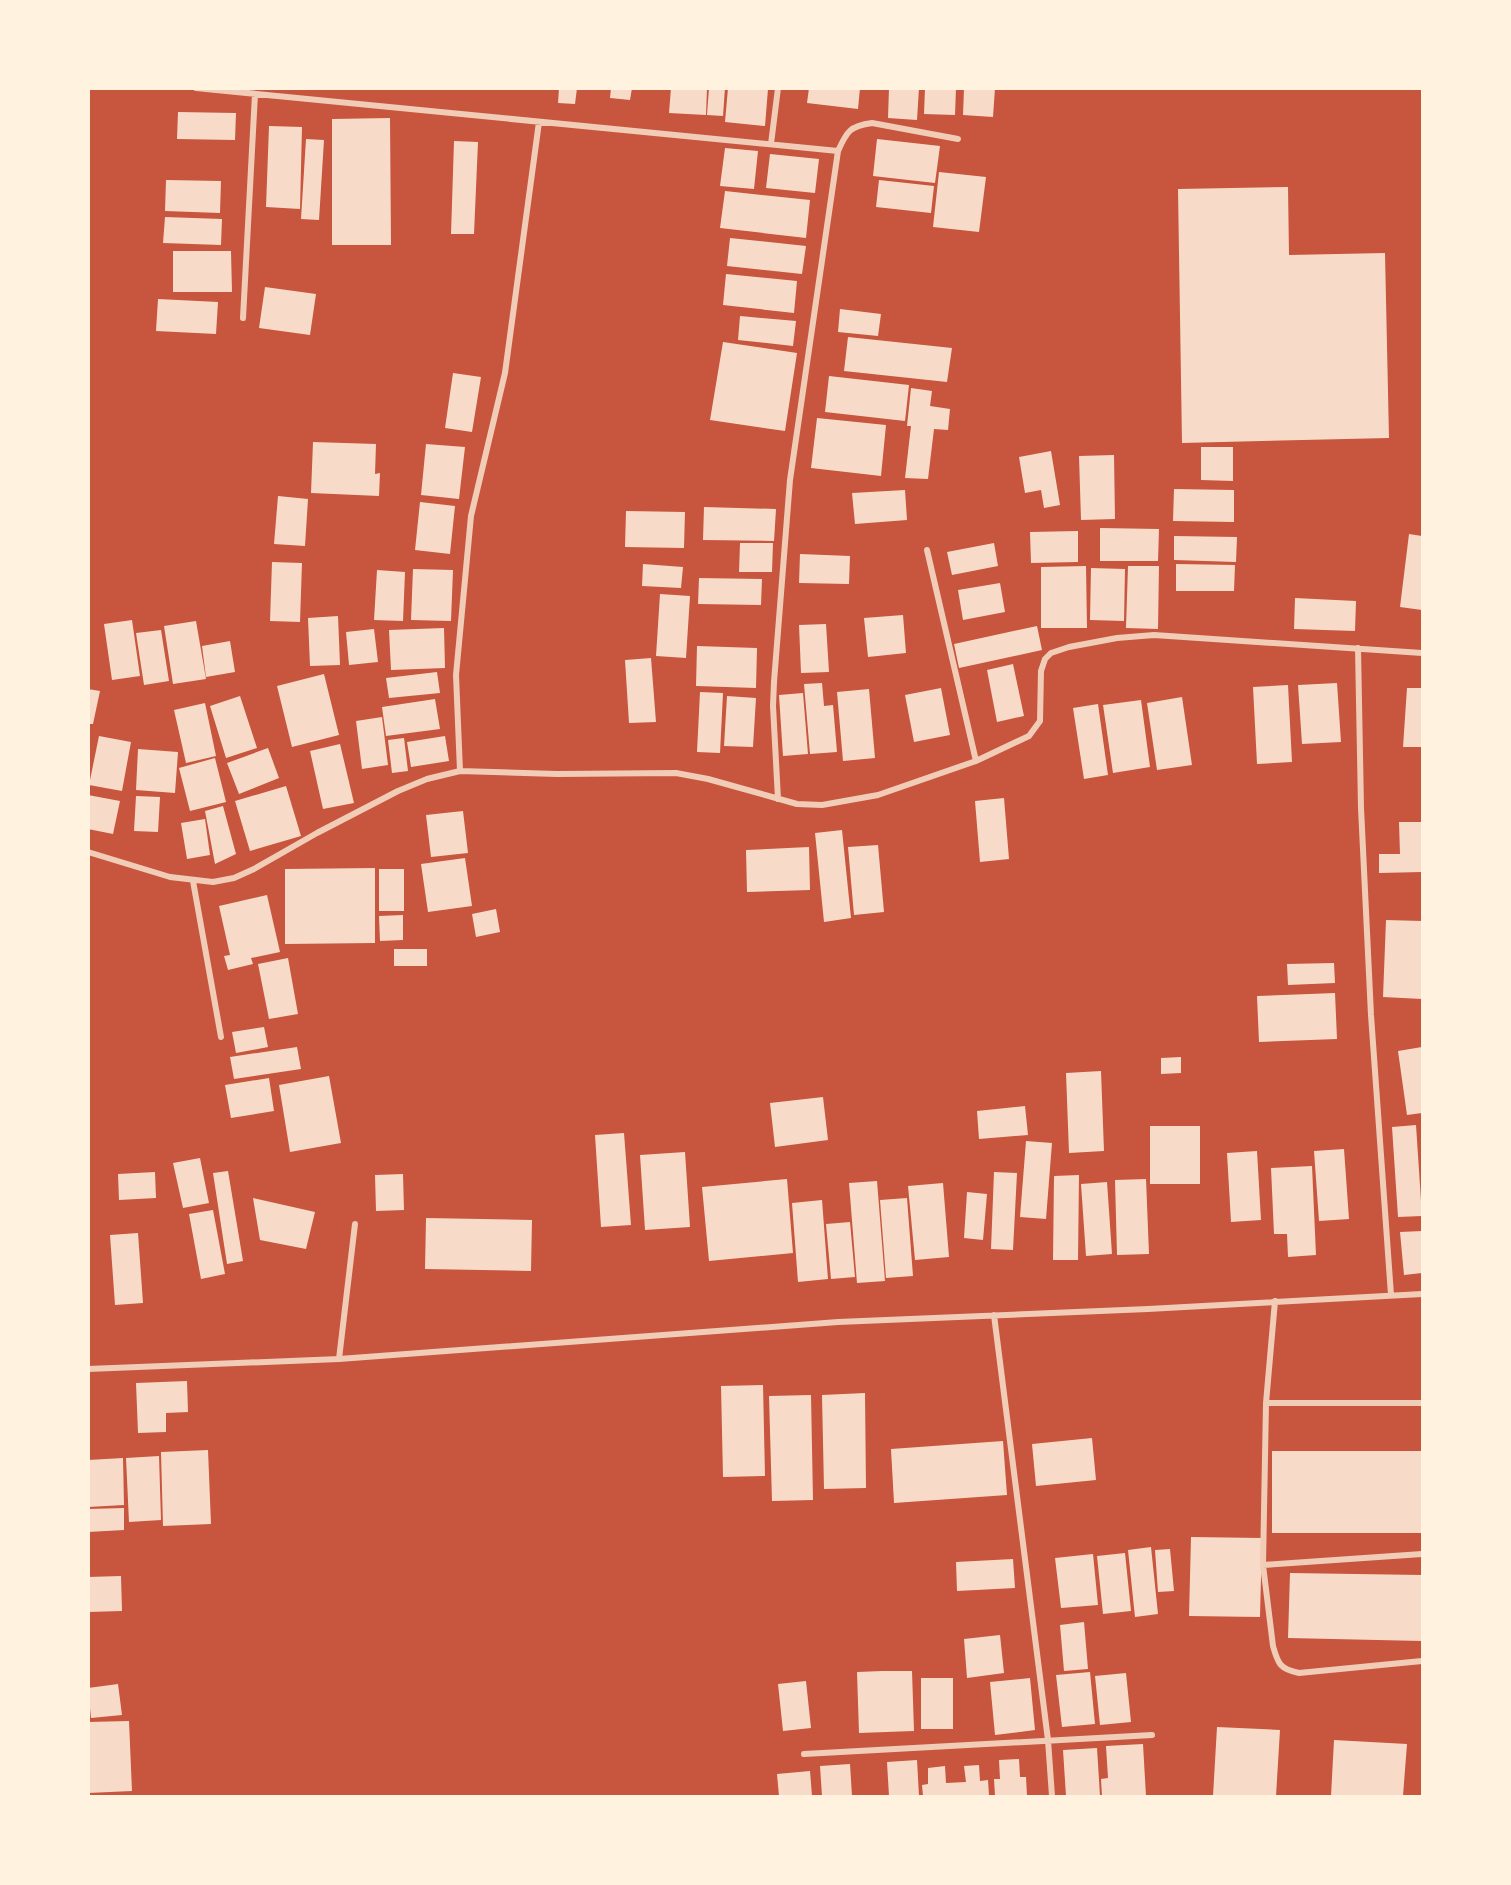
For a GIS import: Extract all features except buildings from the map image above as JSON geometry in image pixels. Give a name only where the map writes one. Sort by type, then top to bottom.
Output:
[{"type":"street","points":[[196,88],[838,151]]},
{"type":"street","points":[[771,144],[778,88]]},
{"type":"street","points":[[243,318],[255,94]]},
{"type":"street","points":[[460,771],[456,675],[471,516],[505,373],[539,122]]},
{"type":"street","points":[[778,800],[773,706],[790,480],[838,151],[850,129],[860,124],[872,123],[958,139]]},
{"type":"street","points":[[927,550],[976,761]]},
{"type":"street","points":[[88,852],[170,877],[213,882],[234,878],[398,791],[427,779],[460,771],[557,774],[676,773],[708,779],[796,804],[822,805],[878,795],[976,761],[1029,736],[1040,721],[1041,671],[1045,659],[1051,653],[1069,646],[1154,635],[1422,652]]},
{"type":"street","points":[[1358,648],[1361,808],[1370,1004],[1391,1295]]},
{"type":"street","points":[[194,881],[221,1037]]},
{"type":"street","points":[[339,1359],[356,1224]]},
{"type":"street","points":[[88,1369],[339,1359],[826,1323],[1422,1294]]},
{"type":"street","points":[[1275,1301],[1266,1403],[1263,1565],[1273,1646],[1280,1665],[1287,1670],[1299,1673],[1422,1661]]},
{"type":"street","points":[[994,1315],[1048,1740],[1052,1797]]},
{"type":"street","points":[[1266,1403],[1422,1403]]},
{"type":"street","points":[[1263,1565],[1422,1554]]},
{"type":"street","points":[[804,1754],[1152,1734]]}]
